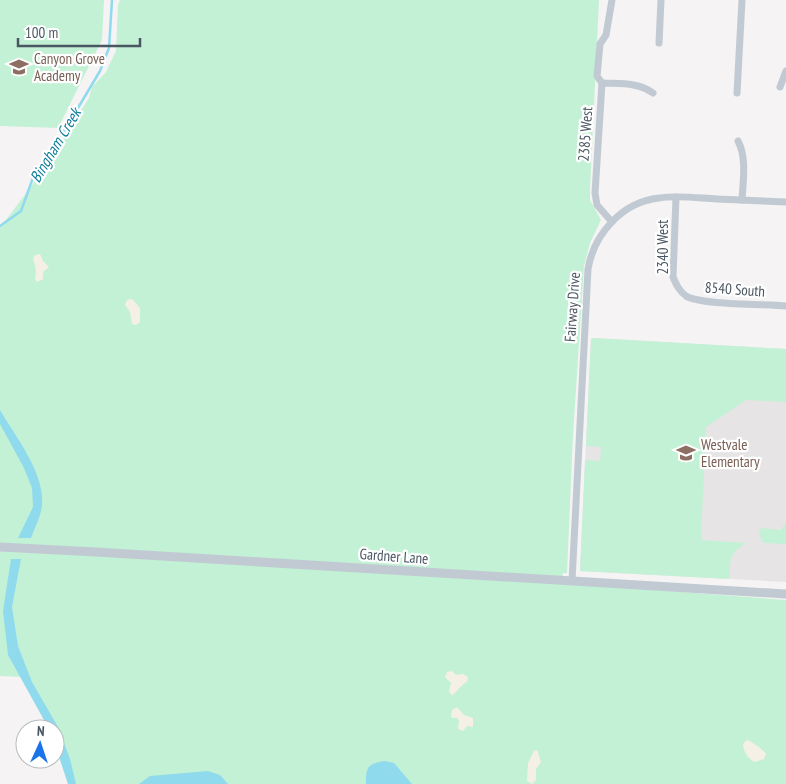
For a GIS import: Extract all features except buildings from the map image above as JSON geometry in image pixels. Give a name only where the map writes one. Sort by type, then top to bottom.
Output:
[{"type":"street","name":"2385 West","points":[[612,0],[606,35],[600,44],[598,76],[602,83],[596,199],[597,205],[612,222]]},
{"type":"street","points":[[659,43],[661,0]]},
{"type":"street","points":[[737,93],[742,0]]},
{"type":"street","points":[[780,87],[786,71]]},
{"type":"street","points":[[602,83],[635,85],[646,88],[653,93]]},
{"type":"street","points":[[738,141],[744,158],[742,200]]},
{"type":"street","name":"Fairway Drive","points":[[572,581],[588,269],[590,257],[595,246],[602,234],[623,212],[638,203],[657,198],[676,197],[786,202]]},
{"type":"street","name":"2340 West","points":[[676,197],[673,277],[677,287],[684,294]]},
{"type":"street","name":"8540 South","points":[[684,294],[698,300],[786,306]]},
{"type":"street","name":"Gardner Lane","points":[[0,547],[786,594]]},
{"type":"shaded area","name":"Westvale Elementary","points":[[591,339],[786,349],[786,582],[580,571]]},
{"type":"green space","points":[[0,0],[104,0],[102,40],[58,128],[0,126]]},
{"type":"green space","points":[[120,0],[599,0],[590,200],[601,220],[590,243],[584,266],[573,435],[567,573],[563,573],[562,583],[786,600],[786,784],[68,784],[63,769],[65,769],[65,719],[44,719],[22,677],[0,676],[0,228],[33,184],[89,98],[92,87],[106,72],[116,51],[118,5]]},
{"type":"green space","name":"Westvale Elementary","points":[[591,339],[786,349],[786,402],[746,400],[706,427],[701,540],[746,543],[731,558],[729,579],[580,571],[585,460],[600,461],[601,447],[586,446]]},
{"type":"green space","points":[[786,522],[786,544],[763,543],[759,534],[761,528],[781,530]]},
{"type":"sand","points":[[40,254],[43,261],[49,267],[43,272],[43,279],[37,282],[33,258],[35,255]]},
{"type":"sand","points":[[132,299],[140,308],[140,322],[136,325],[132,324],[130,312],[125,305],[127,300]]},
{"type":"sand","points":[[452,671],[456,675],[463,674],[468,677],[467,682],[452,695],[449,692],[451,683],[445,677],[447,672]]},
{"type":"sand","points":[[457,707],[464,715],[473,718],[473,727],[467,726],[463,731],[458,729],[459,721],[451,716],[452,710]]},
{"type":"sand","points":[[747,740],[765,752],[764,759],[755,762],[748,757],[743,744]]},
{"type":"sand","points":[[537,750],[541,762],[536,769],[536,780],[532,784],[527,781],[528,763],[534,751]]},
{"type":"water","points":[[0,410],[28,455],[39,480],[42,505],[31,538],[18,538],[33,507],[32,488],[24,468],[0,424]]},
{"type":"water","points":[[11,559],[21,559],[12,607],[18,646],[32,682],[53,719],[43,719],[8,655],[3,611]]},
{"type":"water","points":[[65,746],[76,784],[68,784],[63,769],[65,769]]},
{"type":"water","points":[[385,761],[394,763],[412,784],[366,784],[366,774],[369,767],[375,763]]},
{"type":"water","points":[[208,771],[220,775],[228,784],[139,784],[150,776]]},
{"type":"waterway","name":"Bingham Creek","points":[[0,226],[21,211],[34,175],[63,133],[100,71],[109,48],[112,0]]},
{"type":"place","name":"Canyon Grove Academy","points":[[19,67]]},
{"type":"place","name":"Westvale Elementary","points":[[686,453]]}]
